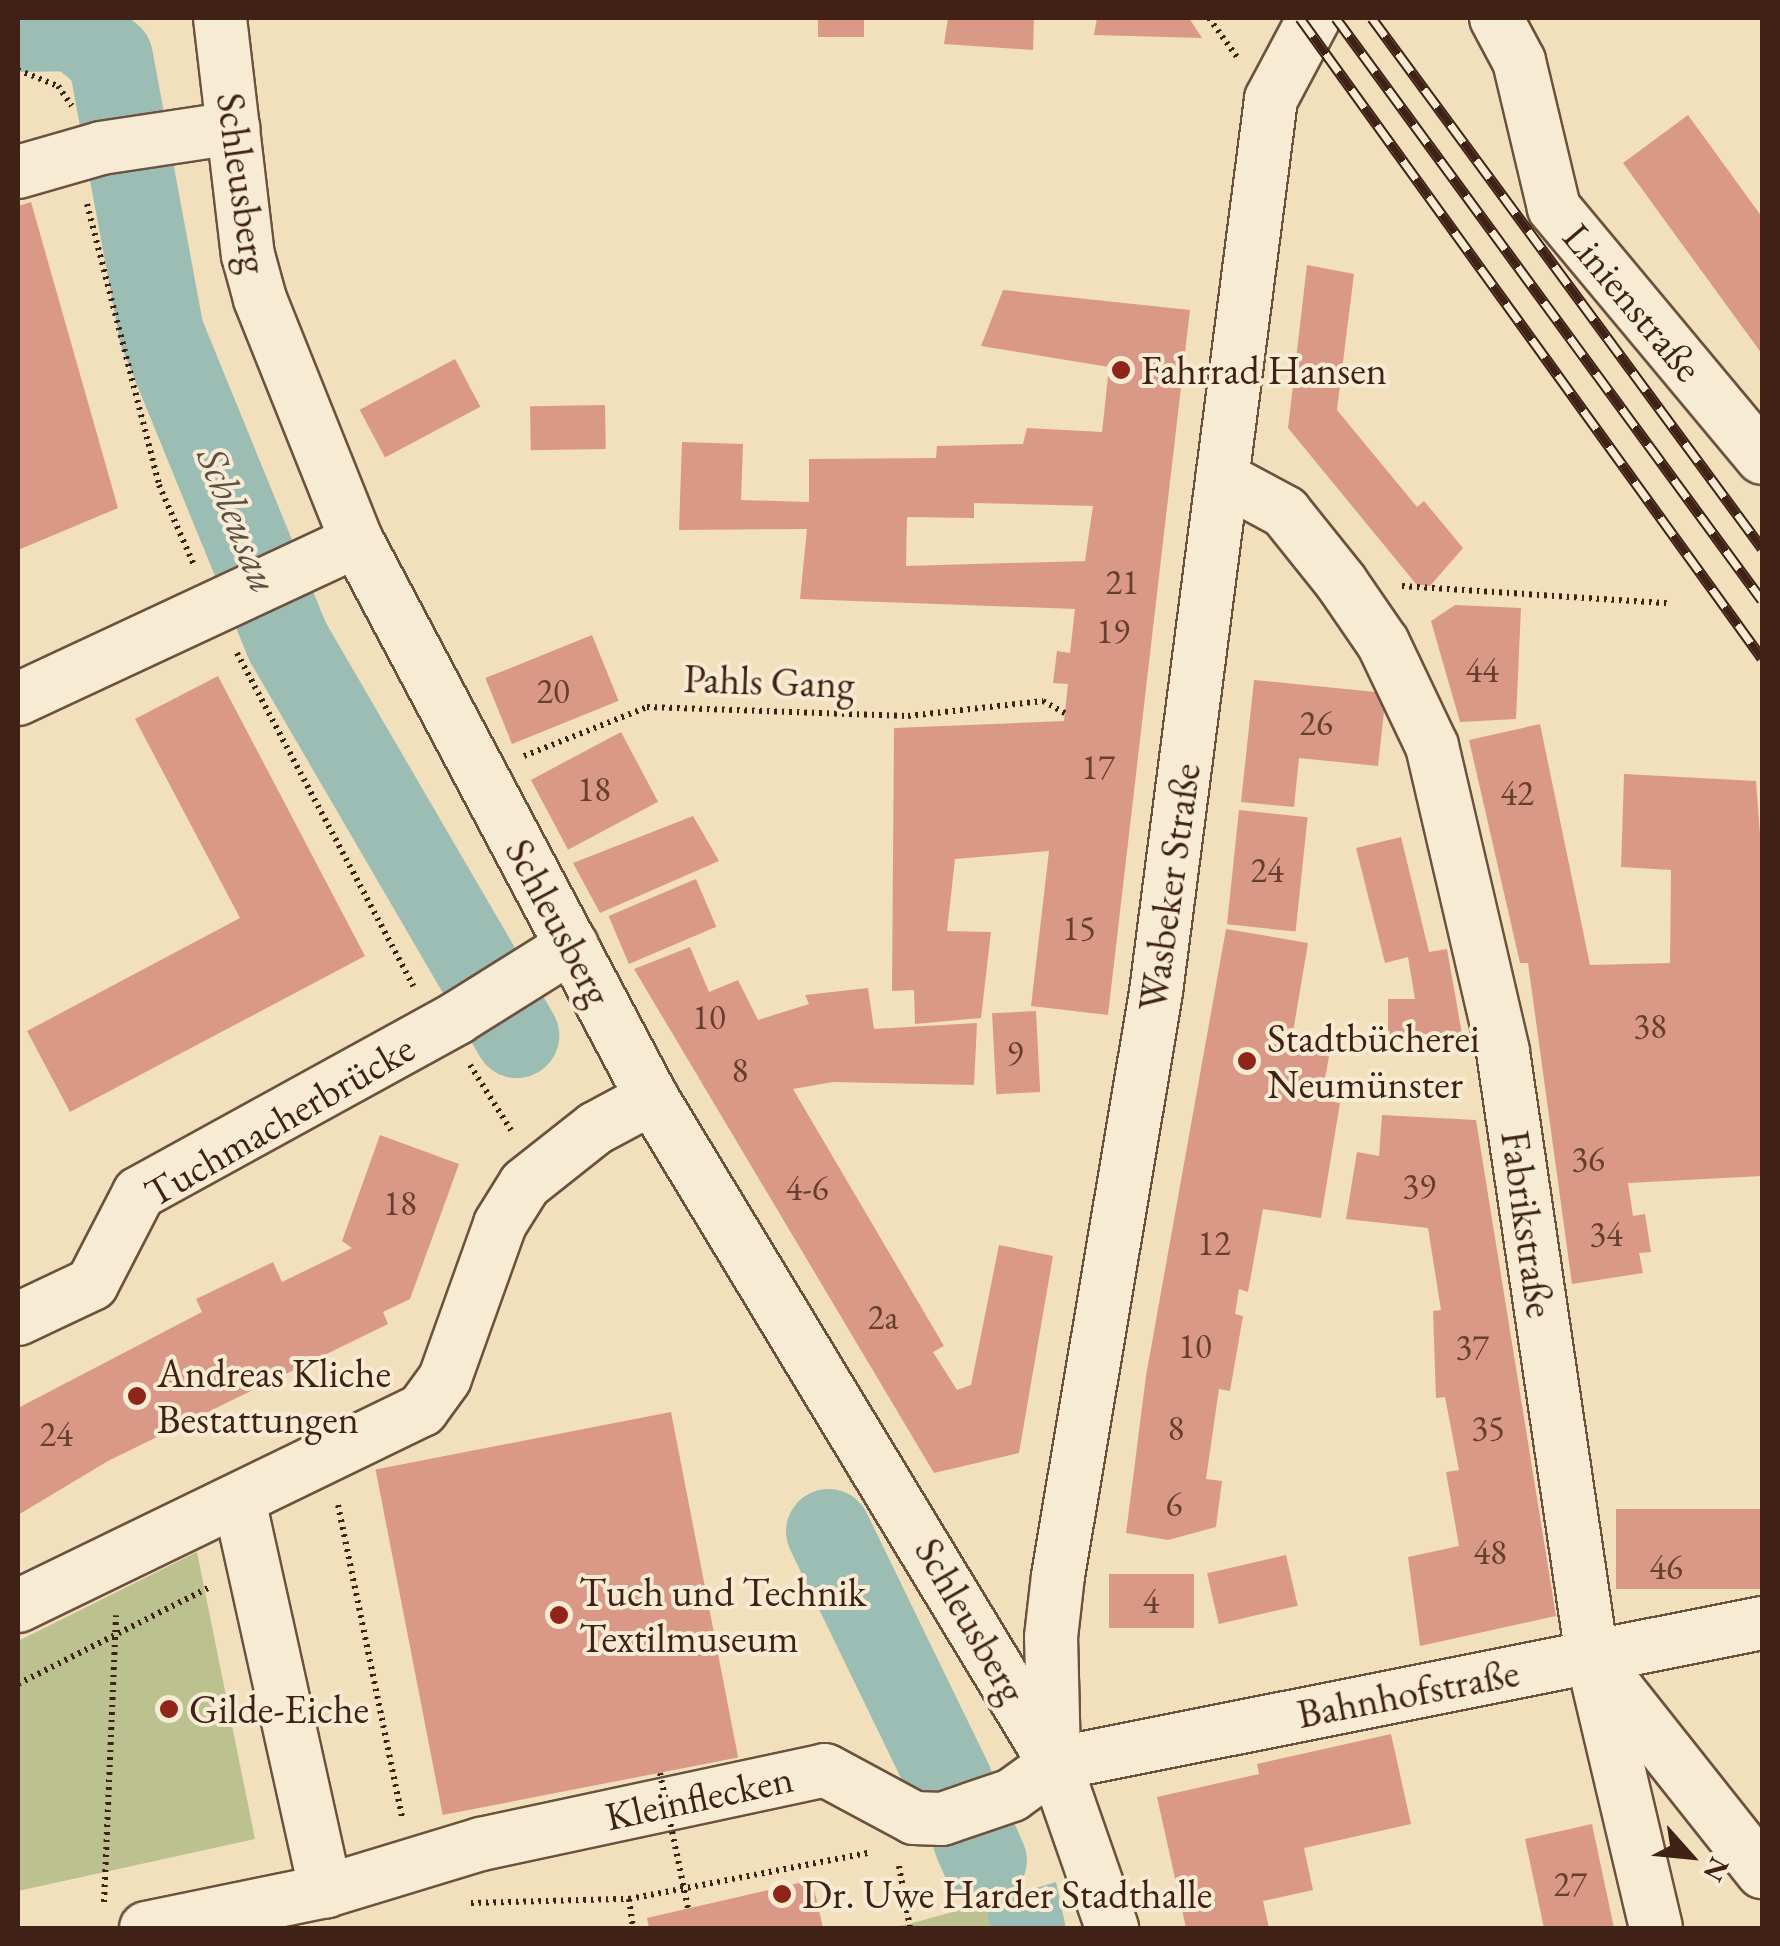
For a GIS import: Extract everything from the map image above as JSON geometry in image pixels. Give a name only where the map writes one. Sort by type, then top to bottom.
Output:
[{"type":"street","name":"Schleusberg","points":[[220,18],[260,299],[357,541],[652,1098],[1054,1764]]},
{"type":"street","name":"Wasbeker Straße","points":[[1054,1764],[1050,1637],[1156,992],[1271,100],[1314,18]]},
{"type":"street","name":"Linienstraße","points":[[1496,18],[1519,60],[1554,208],[1762,458]]},
{"type":"street","points":[[18,172],[101,148],[234,128]]},
{"type":"street","name":"Fabrikstraße","points":[[1222,478],[1285,512],[1341,582],[1383,643],[1432,746],[1504,1052],[1592,1658],[1656,1928]]},
{"type":"street","points":[[18,699],[357,541]]},
{"type":"street","name":"Tuchmacherbrücke","points":[[18,1319],[92,1284],[139,1192],[457,1018],[572,946]]},
{"type":"street","points":[[18,1606],[329,1460],[400,1424],[433,1398],[504,1215],[531,1176],[578,1141],[652,1098]]},
{"type":"street","points":[[239,1500],[326,1891]]},
{"type":"street","name":"Bahnhofstraße","points":[[1054,1764],[1762,1623]]},
{"type":"street","points":[[1592,1658],[1762,1872]]},
{"type":"street","points":[[1054,1764],[1112,1928]]},
{"type":"street","name":"Kleinflecken","points":[[126,1922],[326,1891],[412,1864],[825,1770],[928,1822],[999,1801],[1054,1764]]},
{"type":"path","points":[[1341,582],[1668,603]]},
{"type":"path","name":"Pahls Gang","points":[[480,773],[647,707],[908,716],[1043,701],[1065,713]]},
{"type":"path","points":[[329,1460],[412,1864]]},
{"type":"path","points":[[18,1684],[254,1564]]},
{"type":"path","points":[[95,1569],[116,1605],[126,1922]]},
{"type":"path","points":[[660,1773],[688,1908]]},
{"type":"path","points":[[456,1903],[629,1899],[878,1851]]},
{"type":"path","points":[[629,1899],[633,1928]]},
{"type":"green space","points":[[197,1552],[255,1839],[18,1891],[18,1641]]},
{"type":"green space","points":[[985,1903],[990,1928],[889,1928],[909,1924]]},
{"type":"water","points":[[1056,1882],[1066,1928],[990,1928],[985,1903]]},
{"type":"building","points":[[818,18],[864,18],[864,37],[818,37]]},
{"type":"building","points":[[948,18],[1034,18],[1033,50],[944,44]]},
{"type":"building","points":[[1097,18],[1189,18],[1202,38],[1094,35]]},
{"type":"building","points":[[1688,115],[1762,217],[1762,354],[1623,163]]},
{"type":"building","points":[[31,202],[118,508],[18,550],[18,206]]},
{"type":"building","points":[[1307,265],[1354,274],[1337,410],[1417,507],[1424,501],[1463,548],[1430,586],[1416,584],[1288,428]]},
{"type":"building","points":[[1003,290],[1190,310],[1108,1015],[1031,1006],[1049,851],[955,859],[947,931],[991,932],[981,1018],[915,1024],[914,990],[892,991],[894,728],[1064,721],[1068,684],[1053,683],[1057,651],[1070,653],[1075,609],[800,599],[807,529],[679,530],[682,442],[743,444],[741,500],[809,502],[809,459],[936,458],[937,446],[1023,444],[1027,428],[1102,432],[1109,367],[981,346]],"holes":[[[974,503],[1093,506],[1085,561],[906,566],[907,517],[974,518]]]},
{"type":"building","points":[[455,359],[480,407],[385,457],[360,410]]},
{"type":"building","points":[[605,405],[606,449],[531,450],[530,406]]},
{"type":"building","points":[[1455,605],[1521,608],[1516,719],[1460,722],[1431,621]]},
{"type":"building","points":[[592,635],[619,701],[512,744],[485,678]]},
{"type":"building","points":[[218,676],[365,956],[70,1112],[27,1031],[240,918],[135,719]]},
{"type":"building","points":[[1254,680],[1386,693],[1378,766],[1299,758],[1294,807],[1241,802]]},
{"type":"building","points":[[1540,724],[1590,965],[1670,963],[1671,870],[1621,867],[1624,774],[1756,781],[1762,862],[1762,1176],[1628,1183],[1633,1216],[1645,1214],[1651,1252],[1639,1253],[1643,1273],[1572,1284],[1528,963],[1520,963],[1469,740]]},
{"type":"building","points":[[621,732],[658,802],[568,850],[531,780]]},
{"type":"building","points":[[1239,810],[1308,817],[1296,932],[1227,924]]},
{"type":"building","points":[[693,816],[719,861],[600,913],[573,863]]},
{"type":"building","points":[[1401,837],[1429,952],[1447,949],[1462,1034],[1388,1034],[1388,999],[1415,999],[1408,957],[1385,963],[1356,848]]},
{"type":"building","points":[[696,879],[716,927],[629,964],[609,916]]},
{"type":"building","points":[[1226,929],[1308,943],[1291,1044],[1330,1051],[1321,1100],[1340,1103],[1321,1218],[1263,1209],[1248,1292],[1239,1289],[1235,1314],[1243,1316],[1230,1391],[1219,1389],[1206,1479],[1222,1481],[1216,1527],[1168,1540],[1126,1533],[1146,1376]]},
{"type":"building","points":[[690,947],[709,992],[738,980],[758,1020],[809,1004],[805,995],[868,988],[874,1029],[977,1023],[974,1085],[833,1082],[793,1089],[944,1346],[933,1352],[957,1390],[971,1385],[999,1245],[1053,1256],[1019,1453],[934,1473],[634,969]]},
{"type":"building","points":[[1036,1011],[1040,1092],[996,1094],[992,1013]]},
{"type":"building","points":[[1382,1115],[1476,1120],[1556,1616],[1420,1646],[1408,1557],[1459,1546],[1446,1472],[1459,1470],[1445,1397],[1436,1398],[1433,1311],[1441,1310],[1428,1228],[1346,1219],[1357,1152],[1379,1156]]},
{"type":"building","points":[[380,1135],[459,1164],[410,1299],[383,1312],[388,1324],[108,1461],[18,1515],[18,1408],[202,1312],[196,1299],[273,1262],[282,1282],[352,1248],[342,1241]]},
{"type":"building","name":"Tuch und Technik Textilmuseum","points":[[671,1412],[738,1758],[443,1815],[376,1469]]},
{"type":"building","points":[[1616,1509],[1762,1509],[1762,1589],[1616,1589]]},
{"type":"building","points":[[1286,1555],[1298,1606],[1219,1624],[1207,1573]]},
{"type":"building","points":[[1109,1574],[1194,1574],[1194,1628],[1109,1628]]},
{"type":"building","points":[[1391,1734],[1411,1824],[1304,1848],[1313,1890],[1263,1901],[1269,1928],[1186,1928],[1157,1797],[1259,1774],[1257,1764]]},
{"type":"building","points":[[1592,1824],[1614,1928],[1544,1928],[1525,1839]]},
{"type":"building","name":"Dr. Uwe Harder Stadthalle","points":[[812,1880],[823,1928],[649,1928],[647,1918]]},
{"type":"waterway","name":"Schleusau","points":[[18,29],[75,28],[110,57],[161,332],[287,641],[516,1035]]},
{"type":"waterway","name":"Schleusau","points":[[828,1531],[951,1784]]},
{"type":"waterway","points":[[975,1840],[984,1860]]},
{"type":"railway","points":[[1300,18],[1762,658]]},
{"type":"railway","points":[[1336,18],[1762,600]]},
{"type":"railway","points":[[1372,18],[1762,548]]},
{"type":"place","name":"Fahrrad Hansen","points":[[1121,370]]},
{"type":"place","name":"Stadtbücherei Neumünster","points":[[1247,1061]]},
{"type":"place","name":"Andreas Kliche Bestattungen","points":[[137,1396]]},
{"type":"place","name":"Tuch und Technik Textilmuseum","points":[[559,1615]]},
{"type":"place","name":"Gilde-Eiche","points":[[169,1709]]},
{"type":"place","name":"Dr. Uwe Harder Stadthalle","points":[[782,1894]]}]
